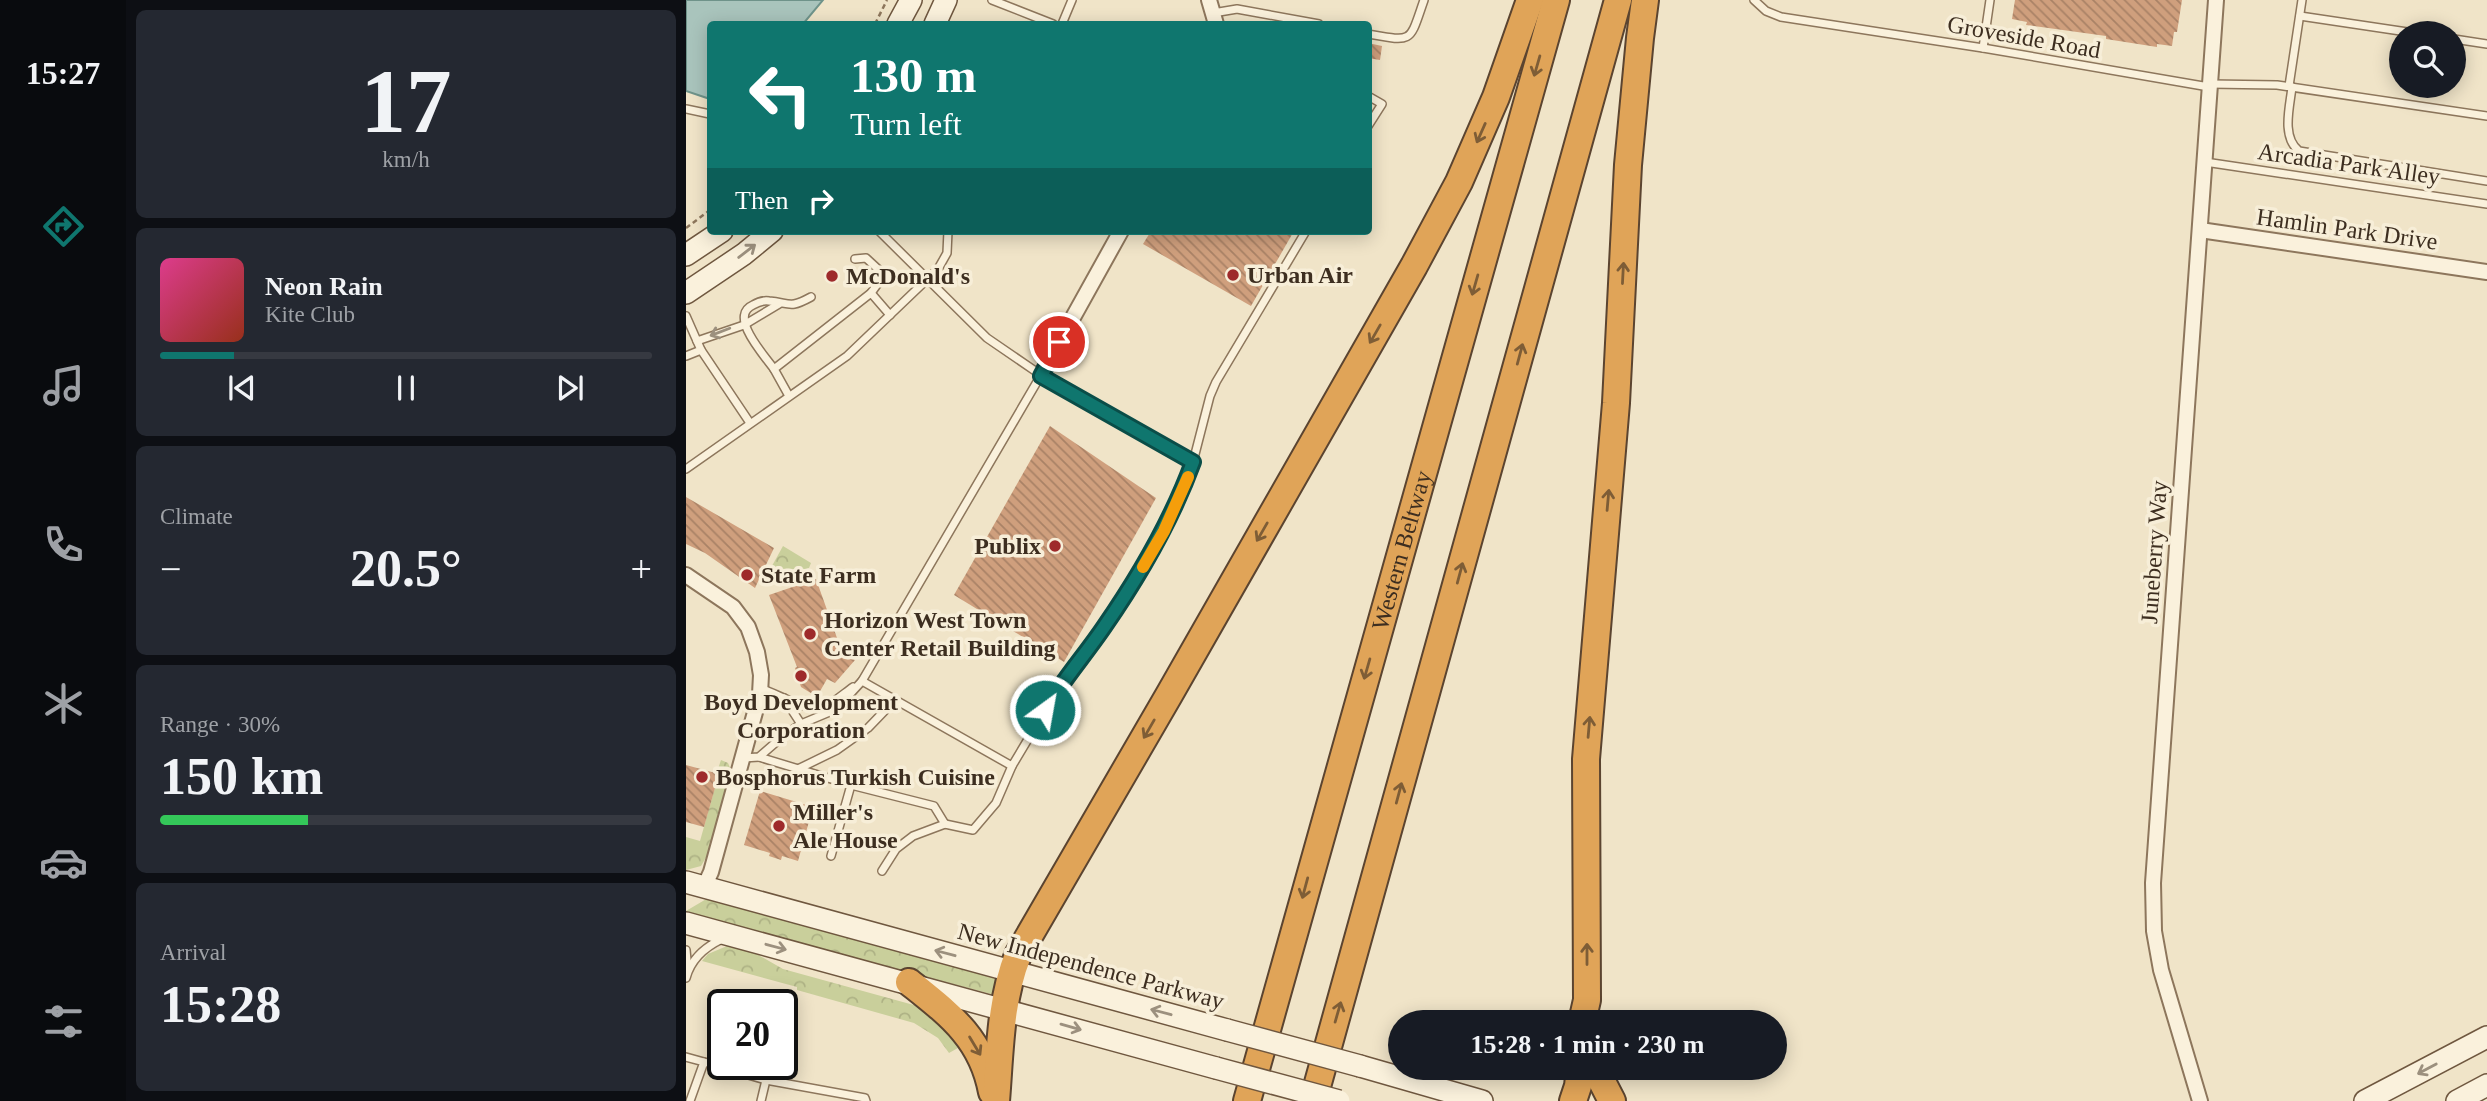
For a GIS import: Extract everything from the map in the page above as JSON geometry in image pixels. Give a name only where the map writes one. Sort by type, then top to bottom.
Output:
[{"type":"highway","points":[[995,1101],[1005,1009],[1011,972],[1018,955],[1453,194],[1496,97],[1530,0]]},
{"type":"highway","name":"Western Beltway","points":[[1247,1101],[1556,0]]},
{"type":"highway","points":[[1312,1101],[1618,0]]},
{"type":"highway","points":[[1587,1010],[1586,759],[1616,403],[1628,165],[1646,0]]},
{"type":"highway","points":[[909,982],[950,1014],[967,1033],[982,1058],[995,1101]]},
{"type":"highway","points":[[1573,1101],[1579,1080]]},
{"type":"highway","points":[[1601,1080],[1612,1101]]},
{"type":"main road","points":[[900,21],[911,0]]},
{"type":"main road","points":[[936,21],[946,0]]},
{"type":"main road","points":[[686,255],[716,235]]},
{"type":"main road","points":[[686,293],[767,235]]},
{"type":"main road","points":[[686,900],[695,884]]},
{"type":"main road","name":"New Independence Parkway","points":[[695,884],[1482,1101]]},
{"type":"main road","points":[[686,923],[1339,1101]]},
{"type":"main road","points":[[2365,1101],[2487,1037]]},
{"type":"main road","points":[[2457,1101],[2487,1085]]},
{"type":"street","name":"Juneberry Way","points":[[2200,1101],[2161,970],[2154,931],[2153,883],[2216,0]]},
{"type":"street","name":"Hamlin Park Drive","points":[[2200,230],[2487,272]]},
{"type":"street","points":[[1041,376],[1119,235]]},
{"type":"street","points":[[686,575],[733,607],[748,627],[757,652],[761,675],[760,688],[711,872],[695,884]]},
{"type":"lane","points":[[992,0],[1045,21]]},
{"type":"lane","points":[[1063,21],[1072,0]]},
{"type":"lane","points":[[1372,35],[1407,39],[1412,34],[1424,0]]},
{"type":"lane","name":"Groveside Road","points":[[1754,0],[1766,11],[1781,17],[1983,48],[2088,68],[2210,86],[2291,86],[2487,116]]},
{"type":"lane","points":[[1983,48],[1990,0]]},
{"type":"lane","points":[[2302,0],[2291,86],[2291,144],[2299,151],[2487,181]]},
{"type":"lane","points":[[1213,13],[1237,9],[1303,21]]},
{"type":"lane","points":[[2300,16],[2389,29]]},
{"type":"lane","points":[[2466,41],[2487,44]]},
{"type":"lane","points":[[1372,98],[1382,104],[1372,120]]},
{"type":"lane","points":[[686,109],[707,113]]},
{"type":"lane","name":"Arcadia Park Alley","points":[[2205,162],[2487,205]]},
{"type":"lane","points":[[883,235],[987,338],[1041,376],[1193,462]]},
{"type":"lane","points":[[686,469],[847,356],[928,279],[947,253],[948,235]]},
{"type":"lane","points":[[882,871],[896,849],[913,836],[945,824],[973,830],[996,803],[1012,766],[1061,684],[1078,665],[1119,606],[1164,531],[1193,462],[1216,382],[1304,235]]},
{"type":"lane","points":[[774,369],[871,293],[879,282],[879,270],[866,258],[855,259]]},
{"type":"lane","points":[[871,293],[890,315]]},
{"type":"lane","points":[[789,396],[744,325],[743,314],[749,306],[761,301],[795,306],[811,297]]},
{"type":"lane","points":[[696,341],[744,325],[779,304]]},
{"type":"lane","points":[[686,316],[701,350],[750,423]]},
{"type":"lane","points":[[686,356],[701,350]]},
{"type":"lane","points":[[759,757],[801,724],[840,705],[862,681],[1041,376]]},
{"type":"lane","points":[[760,688],[808,707],[818,708],[827,705],[862,681]]},
{"type":"lane","points":[[862,681],[1012,766]]},
{"type":"lane","points":[[783,698],[801,724]]},
{"type":"lane","points":[[798,769],[837,750],[869,728],[895,700]]},
{"type":"lane","points":[[742,758],[759,757],[851,785],[934,806],[945,824]]},
{"type":"lane","points":[[831,856],[851,785]]},
{"type":"lane","points":[[687,974],[704,950],[731,935]]},
{"type":"lane","points":[[686,950],[687,974]]},
{"type":"lane","points":[[686,1057],[707,1063]]},
{"type":"lane","points":[[690,1101],[704,1062]]},
{"type":"lane","points":[[761,1101],[766,1080],[865,1098],[866,1101]]},
{"type":"path","points":[[876,21],[887,0]]},
{"type":"path","points":[[686,228],[707,212]]},
{"type":"green space","points":[[783,546],[811,563],[809,568],[762,584]]},
{"type":"green space","points":[[721,760],[728,763],[731,770],[708,854],[701,866],[686,870],[686,837],[700,841]]},
{"type":"green space","points":[[708,898],[996,977],[999,979],[995,995],[686,914],[686,911]]},
{"type":"green space","points":[[727,946],[753,952],[783,969],[921,1007],[965,1044],[949,1053],[938,1038],[914,1023],[702,961],[708,954]]},
{"type":"water","points":[[686,0],[823,0],[806,21],[707,21],[707,98],[686,91]]},
{"type":"building","points":[[2015,0],[2182,0],[2172,46],[2157,44],[2157,47],[2106,39],[2106,36],[2026,25],[2027,22],[2012,19]]},
{"type":"building","points":[[1372,44],[1382,46],[1380,60],[1372,59]]},
{"type":"building","name":"Urban Air","points":[[1149,235],[1292,235],[1251,306],[1143,244]]},
{"type":"building","name":"Publix","points":[[1050,426],[1156,498],[1064,662],[954,595]]},
{"type":"building","name":"Horizon West Town Center Retail Building","points":[[686,497],[774,548],[755,588],[705,553],[686,544]]},
{"type":"building","name":"Horizon West Town Center Retail Building","points":[[816,579],[842,652],[855,660],[835,683],[827,679],[819,693],[814,695],[801,687],[795,668],[797,667],[769,595]]},
{"type":"building","points":[[686,765],[719,774],[704,827],[686,822]]},
{"type":"building","name":"Miller's Ale House","points":[[760,791],[813,807],[798,861],[782,856],[781,860],[769,856],[770,853],[744,845]]},
{"type":"slow traffic","points":[[1143,567],[1164,531],[1188,477]]},
{"type":"place","name":"Urban Air","points":[[1233,275]]},
{"type":"place","name":"McDonald's","points":[[832,276]]},
{"type":"place","name":"Publix","points":[[1055,546]]},
{"type":"place","name":"State Farm","points":[[747,575]]},
{"type":"place","name":"Horizon West Town Center Retail Building","points":[[810,634]]},
{"type":"place","name":"Boyd Development Corporation","points":[[801,676]]},
{"type":"place","name":"Bosphorus Turkish Cuisine","points":[[702,777]]},
{"type":"place","name":"Miller's Ale House","points":[[779,826]]},
{"type":"route","points":[[1045,710],[1119,606],[1164,531],[1193,462],[1041,376],[1059,342]]}]
